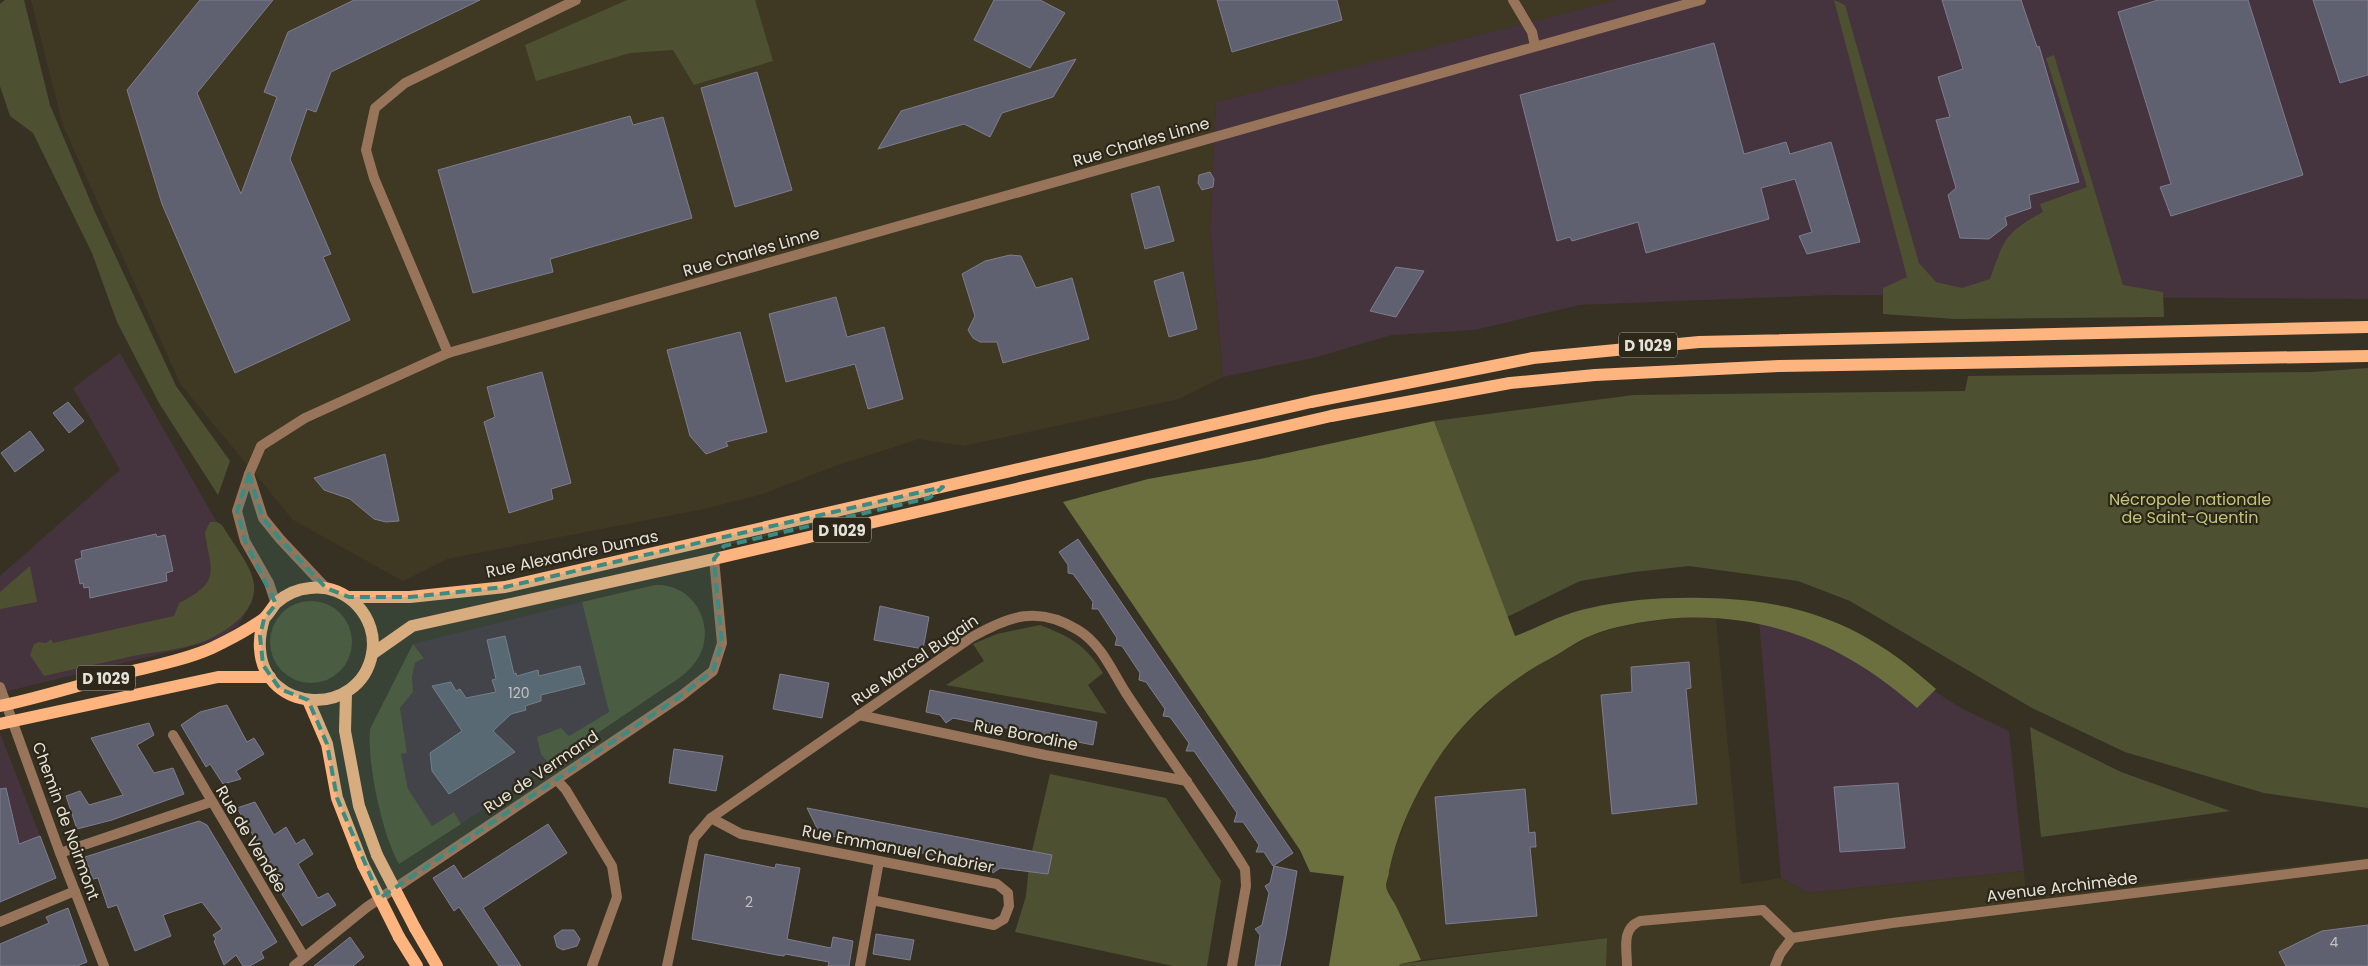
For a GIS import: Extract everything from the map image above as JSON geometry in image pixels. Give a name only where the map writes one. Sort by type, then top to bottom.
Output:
[{"type":"main road","name":"D 1029","points":[[714,559],[724,546],[929,498],[943,487],[1422,379],[1533,358],[1621,348],[1752,340],[2368,327]]},
{"type":"main road","name":"D 1029","points":[[714,559],[1331,416],[1510,383],[1595,375],[1779,366],[2368,356]]},
{"type":"main road","name":"Rue Alexandre Dumas","points":[[349,597],[410,597],[505,587],[943,487]]},
{"type":"main road","points":[[372,654],[412,626],[714,559]]},
{"type":"main road","points":[[311,587],[326,588],[349,597],[361,608],[369,622],[373,638],[372,654],[367,670],[358,683],[346,693],[334,698],[308,700],[293,696],[280,688],[270,677],[263,665],[260,651],[264,619],[276,604],[296,591],[311,587]]},
{"type":"main road","name":"D 1029","points":[[3,705],[211,649],[264,619]]},
{"type":"main road","points":[[6,723],[218,677],[270,677]]},
{"type":"main road","points":[[346,693],[345,731],[359,806],[377,855],[437,966]]},
{"type":"main road","points":[[308,700],[327,744],[337,798],[363,864],[399,937],[417,966]]},
{"type":"street","points":[[448,353],[374,178],[366,150],[375,108],[405,83],[576,0]]},
{"type":"street","points":[[1512,0],[1532,32],[1535,46]]},
{"type":"street","name":"Rue Charles Linne","points":[[276,604],[269,583],[245,541],[237,511],[249,474],[261,446],[292,425],[448,353],[1701,0]]},
{"type":"street","points":[[249,474],[263,518],[326,588]]},
{"type":"street","name":"Rue de Vermand","points":[[294,966],[367,907],[681,696],[713,671],[722,643],[714,559]]},
{"type":"street","name":"Rue Marcel Bugain","points":[[668,966],[694,838],[711,818],[972,637],[995,624],[1011,618],[1031,615],[1045,617],[1078,630],[1095,644],[1245,869],[1246,886],[1232,966]]},
{"type":"street","name":"Chemin de Noirmont","points":[[0,687],[6,723],[104,966]]},
{"type":"street","name":"Rue Borodine","points":[[860,715],[1044,755],[1187,781]]},
{"type":"street","name":"Rue de Vendée","points":[[173,735],[304,957]]},
{"type":"street","points":[[557,780],[566,790],[612,866],[617,898],[592,966]]},
{"type":"street","points":[[60,853],[211,802]]},
{"type":"street","name":"Rue Emmanuel Chabrier","points":[[711,818],[741,834],[997,884],[1008,893],[1009,906],[1004,918],[994,925],[872,900]]},
{"type":"street","points":[[860,966],[879,860]]},
{"type":"street","name":"Avenue Archimède","points":[[1792,938],[1892,923],[2368,864]]},
{"type":"street","points":[[0,922],[75,891]]},
{"type":"street","points":[[1627,966],[1626,934],[1631,924],[1640,920],[1762,910],[1792,938],[1780,954],[1775,966]]},
{"type":"highlighted area","points":[[249,474],[263,518],[326,588],[349,597],[410,597],[505,587],[943,487],[929,498],[724,546],[714,559],[722,643],[713,671],[681,696],[380,898],[337,798],[327,744],[308,700],[280,689],[263,665],[260,636],[264,619],[276,604],[245,541],[237,511]]},
{"type":"shaded area","points":[[31,0],[1617,0],[1216,102],[1210,230],[1223,377],[1179,399],[964,446],[919,439],[835,466],[763,494],[704,509],[447,559],[403,581],[293,520],[181,385],[63,126]]},
{"type":"shaded area","points":[[1598,0],[2368,0],[2368,299],[1832,295],[1579,305],[1475,330],[1392,335],[1313,358],[1223,377],[1210,230],[1216,102]]},
{"type":"shaded area","points":[[120,353],[254,587],[252,602],[238,626],[218,640],[0,693],[0,576],[120,470],[73,388]]},
{"type":"shaded area","points":[[582,602],[609,712],[541,754],[549,764],[461,824],[454,812],[432,826],[408,789],[401,754],[407,753],[400,708],[413,692],[412,677],[415,663],[423,659],[424,656],[413,644]]},
{"type":"shaded area","points":[[1758,609],[1870,651],[1963,709],[2009,731],[2024,871],[1808,893],[1781,878]]},
{"type":"shaded area","points":[[1684,617],[1716,618],[1741,884],[1781,878],[1808,893],[2024,871],[2026,898],[2368,858],[2368,966],[1606,966],[1606,938],[1421,960],[1386,887],[1391,861],[1408,813],[1432,767],[1447,746],[1463,727],[1499,692],[1540,664],[1590,636],[1621,626]]},
{"type":"shaded area","points":[[0,733],[40,836],[0,852]]},
{"type":"green space","points":[[5,0],[24,0],[50,105],[94,210],[176,386],[230,461],[218,495],[159,403],[117,322],[92,253],[33,133],[10,116],[0,86],[0,4]]},
{"type":"green space","points":[[627,0],[755,0],[773,61],[694,85],[673,50],[630,53],[536,81],[525,45]]},
{"type":"green space","points":[[1834,0],[1845,5],[1919,263],[1936,282],[1962,288],[1990,279],[2008,238],[2030,219],[2043,212],[2040,204],[2087,187],[2046,58],[2054,55],[2123,285],[2163,292],[2164,317],[1955,319],[1883,314],[1883,288],[1907,277]]},
{"type":"green space","name":"Nécropole nationale de Saint-Quentin","points":[[2368,368],[2368,808],[2264,793],[2125,752],[2032,708],[1850,601],[1798,581],[1689,566],[1634,572],[1580,581],[1507,617],[1434,421],[1634,395],[1965,391],[1968,376],[2313,372]]},
{"type":"green space","points":[[1434,421],[1515,636],[1570,613],[1619,602],[1648,599],[1706,598],[1772,604],[1830,620],[1858,633],[1884,648],[1936,689],[1917,708],[1890,685],[1832,649],[1801,636],[1769,626],[1736,620],[1702,618],[1666,619],[1618,627],[1585,638],[1515,680],[1481,708],[1451,741],[1426,778],[1414,800],[1395,847],[1386,886],[1421,960],[1400,964],[1399,966],[1329,966],[1344,876],[1310,872],[1300,850],[1063,502],[1148,479],[1260,459]]},
{"type":"green space","points":[[210,522],[217,522],[222,525],[246,562],[253,578],[253,596],[249,607],[242,616],[222,632],[199,643],[44,676],[30,655],[34,644],[39,642],[46,643],[51,639],[53,643],[174,616],[179,603],[193,595],[208,581],[211,566],[205,532]]},
{"type":"green space","points":[[30,566],[37,602],[0,609],[0,592]]},
{"type":"green space","points":[[655,585],[679,590],[689,597],[697,607],[705,628],[704,643],[699,657],[677,680],[549,764],[541,754],[537,737],[561,728],[569,736],[609,712],[582,602]]},
{"type":"green space","points":[[311,601],[327,604],[340,613],[349,626],[352,642],[349,658],[340,671],[327,680],[311,683],[295,680],[282,671],[273,658],[270,642],[273,626],[282,613],[295,604]]},
{"type":"green space","points":[[1040,625],[1060,633],[1083,648],[1090,655],[1103,673],[1088,685],[1107,714],[946,685],[984,661],[973,644],[997,634]]},
{"type":"green space","points":[[413,644],[424,658],[415,663],[412,677],[413,692],[400,708],[407,753],[401,754],[408,789],[432,826],[454,812],[461,824],[399,864],[387,835],[377,798],[371,760],[370,729]]},
{"type":"green space","points":[[2030,727],[2121,772],[2230,811],[2041,837]]},
{"type":"green space","points":[[1050,774],[1166,798],[1221,881],[1207,966],[1173,966],[1015,932],[1026,896],[1029,864]]},
{"type":"green space","points":[[1607,938],[1606,966],[1399,966],[1400,964]]},
{"type":"building","points":[[200,0],[273,0],[197,93],[241,194],[277,97],[264,92],[288,32],[354,0],[480,0],[331,72],[316,112],[307,109],[290,159],[331,254],[323,257],[350,320],[235,373],[162,204],[127,90]]},
{"type":"building","points":[[994,0],[1040,0],[1065,13],[1030,68],[974,40]]},
{"type":"building","points":[[1217,0],[1337,0],[1342,20],[1232,52]]},
{"type":"building","points":[[1942,0],[2021,0],[2037,47],[2039,46],[2079,182],[2029,195],[2031,208],[2005,217],[2007,225],[1989,239],[1960,238],[1948,195],[1956,188],[1936,120],[1950,117],[1938,77],[1963,69]]},
{"type":"building","points":[[2158,0],[2248,0],[2303,175],[2171,216],[2160,187],[2171,184],[2118,12]]},
{"type":"building","points":[[2313,0],[2368,0],[2368,75],[2340,83]]},
{"type":"building","points":[[1714,43],[1744,154],[1786,142],[1790,154],[1831,142],[1860,242],[1807,254],[1799,236],[1812,232],[1795,179],[1761,188],[1769,219],[1646,253],[1638,222],[1572,241],[1570,237],[1557,241],[1520,95]]},
{"type":"building","points":[[1076,59],[1053,97],[1002,113],[990,137],[964,124],[878,149],[901,111]]},
{"type":"building","points":[[757,72],[792,190],[735,207],[701,88]]},
{"type":"building","points":[[630,116],[633,125],[663,117],[692,218],[550,259],[553,272],[473,293],[438,170]]},
{"type":"building","points":[[1210,172],[1214,179],[1213,187],[1202,190],[1198,183],[1199,175]]},
{"type":"building","points":[[1159,186],[1174,241],[1145,249],[1131,194]]},
{"type":"building","points":[[1010,255],[1021,256],[1036,288],[1072,278],[1089,339],[1003,363],[997,342],[980,342],[973,338],[968,330],[975,316],[962,274],[985,261]]},
{"type":"building","points":[[1396,267],[1424,271],[1396,317],[1370,311]]},
{"type":"building","points":[[1183,272],[1197,329],[1169,337],[1154,281]]},
{"type":"building","points":[[836,297],[847,337],[884,327],[903,399],[868,409],[855,364],[786,382],[769,314]]},
{"type":"building","points":[[740,332],[767,432],[726,442],[728,446],[706,454],[690,436],[667,350]]},
{"type":"building","points":[[542,372],[571,483],[551,489],[553,499],[509,513],[484,422],[495,417],[487,387]]},
{"type":"building","points":[[68,402],[84,421],[69,433],[53,413]]},
{"type":"building","points":[[30,431],[44,450],[15,472],[1,453]]},
{"type":"building","points":[[385,454],[399,521],[386,522],[374,519],[350,499],[324,490],[314,478]]},
{"type":"building","points":[[156,534],[157,537],[165,535],[173,571],[166,573],[167,581],[90,598],[89,587],[84,588],[83,583],[80,584],[75,560],[82,558],[81,551]]},
{"type":"building","points":[[1078,539],[1293,853],[1273,866],[1264,852],[1256,852],[1259,845],[1243,822],[1234,822],[1237,813],[1194,751],[1186,751],[1189,743],[1170,717],[1163,716],[1165,709],[1146,682],[1139,680],[1140,673],[1122,646],[1115,645],[1117,638],[1098,609],[1092,609],[1093,602],[1073,574],[1068,573],[1068,565],[1059,552]]},
{"type":"building","points":[[880,606],[929,617],[923,649],[874,640]]},
{"type":"building","points":[[505,636],[514,674],[516,673],[517,676],[538,670],[539,676],[580,666],[585,684],[541,695],[541,701],[525,706],[526,710],[511,714],[493,731],[515,752],[449,794],[432,771],[430,753],[462,731],[432,686],[451,682],[456,691],[460,689],[466,698],[496,692],[492,680],[496,679],[487,640]]},
{"type":"building","points":[[1689,662],[1691,688],[1686,689],[1697,804],[1612,814],[1601,695],[1632,692],[1631,667]]},
{"type":"building","points":[[780,674],[829,683],[822,718],[773,709]]},
{"type":"building","points":[[930,690],[1097,722],[1093,745],[1078,742],[1071,747],[1066,740],[1037,734],[1030,739],[1025,731],[994,726],[987,731],[983,724],[953,718],[946,723],[940,715],[926,712]]},
{"type":"building","points":[[227,705],[247,742],[254,738],[264,754],[236,771],[241,779],[223,784],[210,764],[206,767],[181,725],[200,712]]},
{"type":"building","points":[[149,723],[154,735],[137,745],[154,773],[173,768],[184,794],[112,820],[77,829],[66,796],[80,791],[89,805],[123,795],[91,738]]},
{"type":"building","points":[[674,749],[723,756],[716,791],[669,783]]},
{"type":"building","points":[[1898,783],[1905,848],[1840,852],[1834,787]]},
{"type":"building","points":[[6,788],[19,844],[40,836],[56,878],[0,902],[0,789]]},
{"type":"building","points":[[1525,789],[1529,833],[1535,832],[1536,847],[1530,847],[1537,916],[1446,924],[1435,797]]},
{"type":"building","points":[[255,802],[274,835],[286,827],[296,844],[304,839],[313,854],[298,864],[318,898],[328,893],[336,905],[302,926],[282,894],[286,891],[237,808]]},
{"type":"building","points":[[807,808],[1052,855],[1048,874],[1000,868],[993,873],[989,865],[958,860],[949,865],[945,857],[915,852],[907,857],[903,850],[874,844],[866,850],[862,841],[830,836],[824,842]]},
{"type":"building","points":[[199,821],[207,825],[277,942],[261,952],[264,958],[250,966],[243,966],[236,955],[224,965],[213,935],[222,929],[202,902],[163,915],[171,936],[135,951],[117,905],[108,908],[98,878],[93,879],[85,857]]},
{"type":"building","points":[[548,824],[567,853],[483,908],[521,966],[499,966],[459,907],[454,911],[433,878],[454,865],[463,879]]},
{"type":"building","points":[[705,854],[775,868],[776,864],[800,868],[787,939],[831,948],[833,937],[853,941],[849,966],[828,966],[829,962],[785,954],[784,956],[777,955],[692,939]]},
{"type":"building","points":[[1274,866],[1297,871],[1286,936],[1280,966],[1255,966],[1260,935],[1255,929],[1262,925],[1269,893],[1265,886],[1270,883]]},
{"type":"building","points":[[68,908],[87,962],[77,966],[0,966],[0,944],[49,923],[46,917]]},
{"type":"building","points":[[2368,925],[2368,966],[2286,966],[2279,952],[2322,931]]},
{"type":"building","points":[[562,930],[574,930],[580,939],[577,946],[563,950],[557,947],[554,936]]},
{"type":"building","points":[[876,934],[914,940],[910,960],[873,954]]},
{"type":"building","points":[[350,937],[364,957],[353,966],[314,966]]}]
